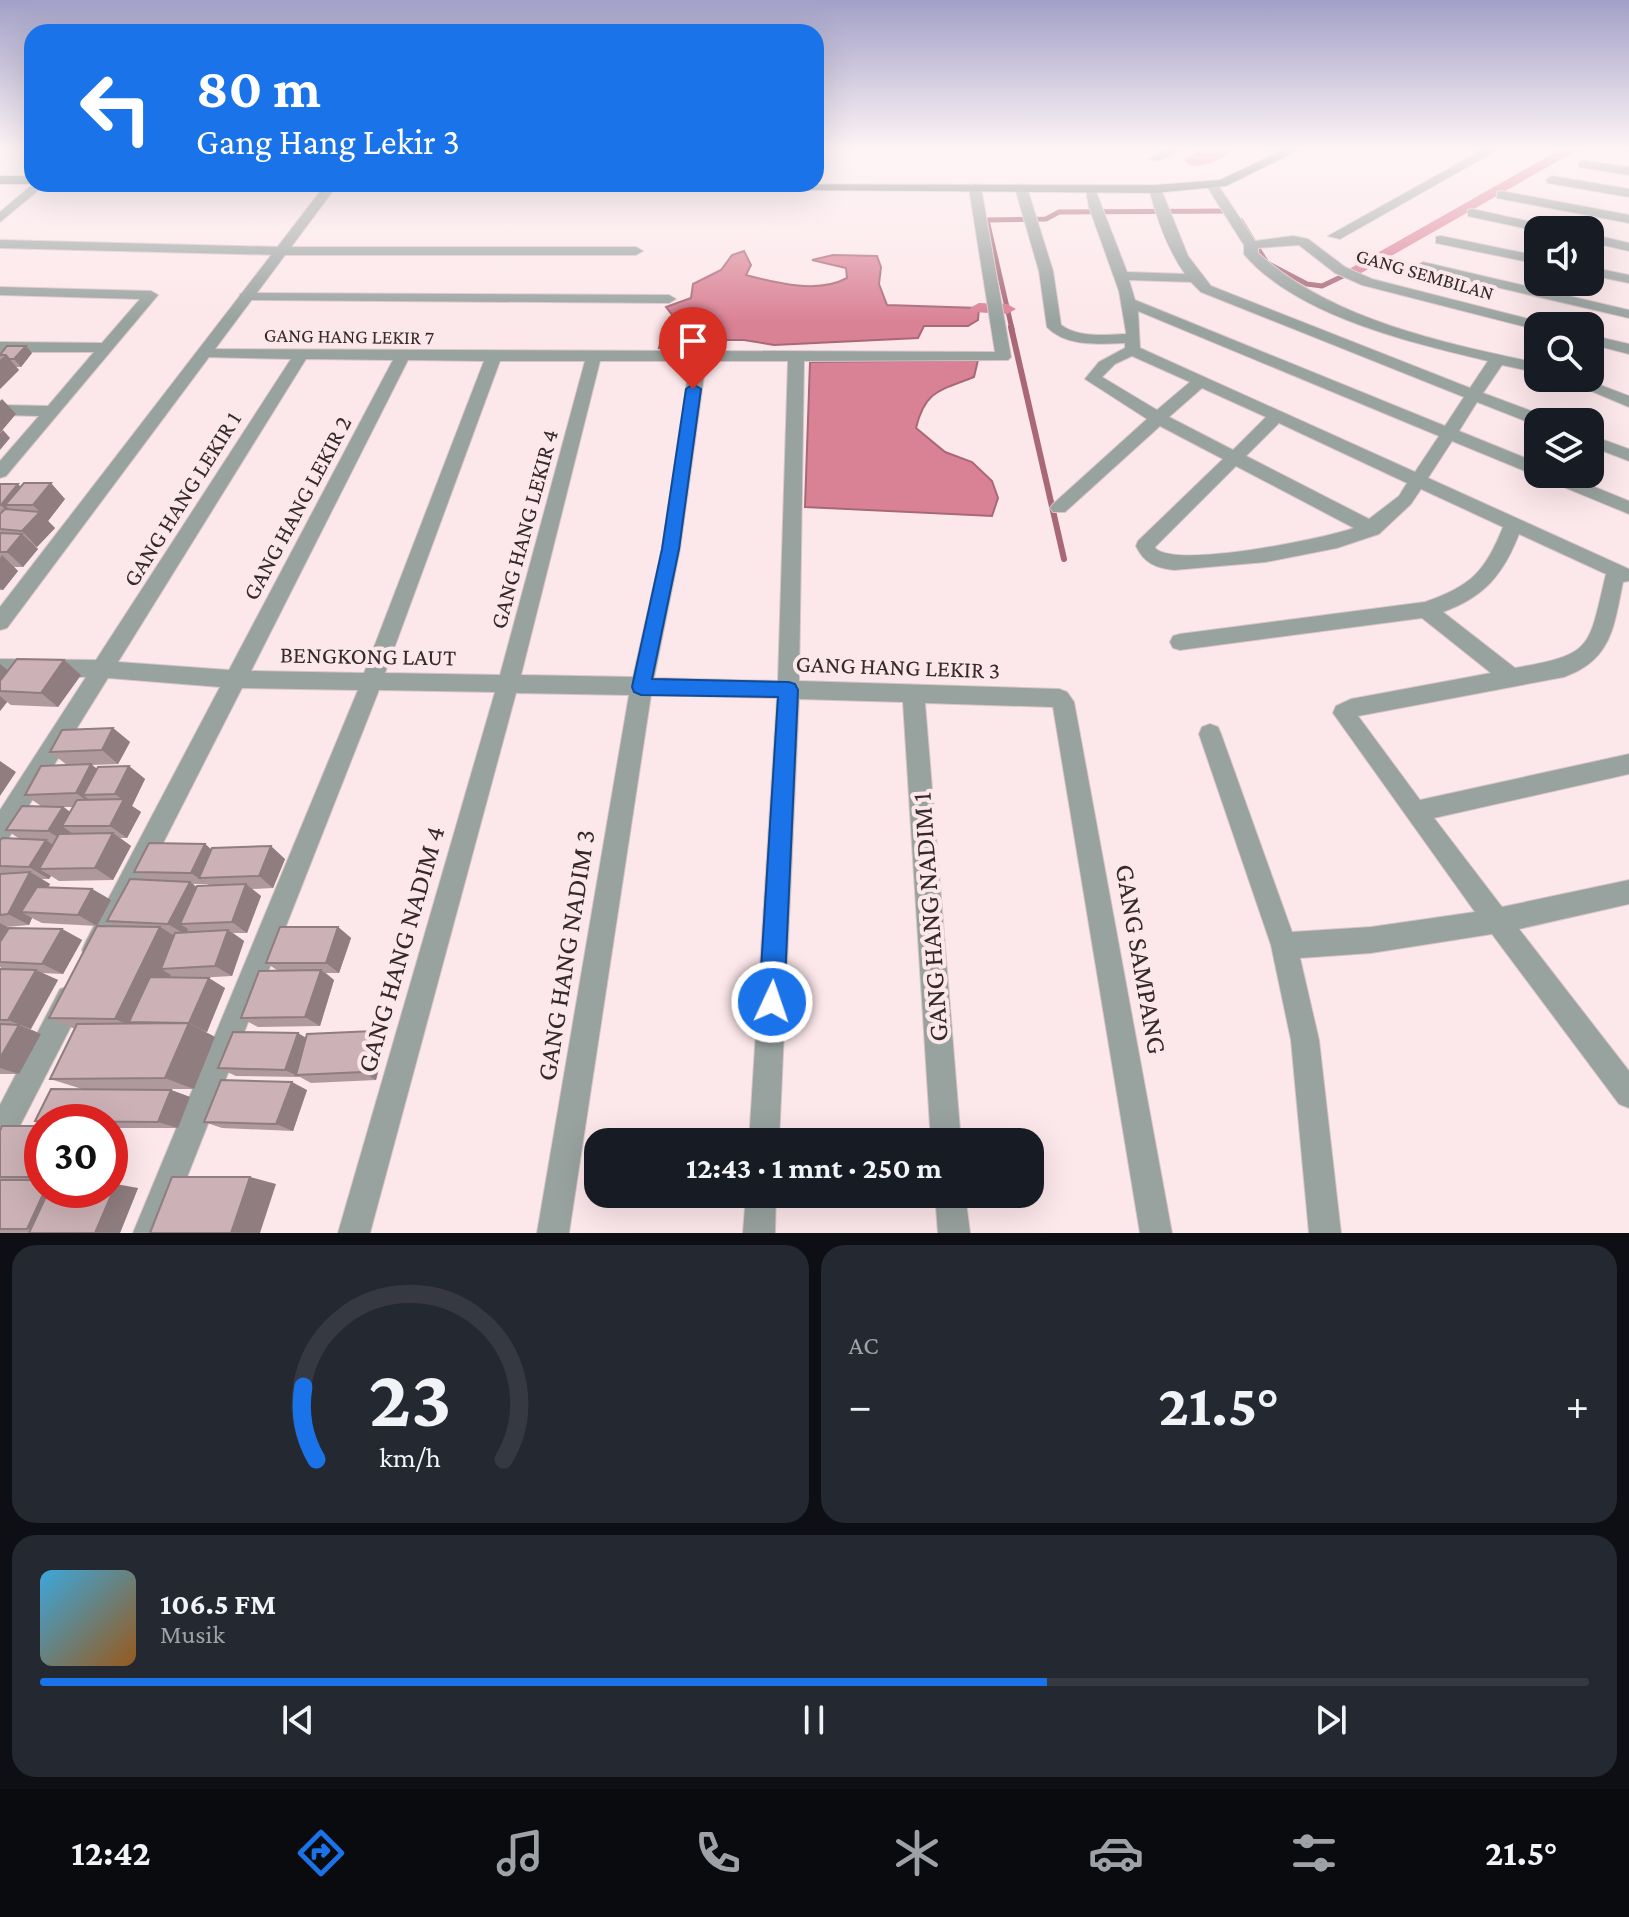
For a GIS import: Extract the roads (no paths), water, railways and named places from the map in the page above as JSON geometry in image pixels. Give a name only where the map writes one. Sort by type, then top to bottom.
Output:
[{"type":"street","points":[[0,622],[315,207]]},
{"type":"street","name":"GANG HANG LEKIR 7","points":[[204,352],[402,358],[699,355],[1003,357],[978,207]]},
{"type":"street","points":[[1027,207],[1046,271],[1054,327],[1058,331],[1075,337],[1133,344],[1200,382],[1622,573],[1601,637],[1581,661],[1564,668],[1351,708],[1344,713],[1495,919],[1623,1077]]},
{"type":"street","points":[[1094,207],[1128,302],[1133,344]]},
{"type":"street","points":[[1161,207],[1193,278],[1206,289],[1252,310],[1524,414]]},
{"type":"street","points":[[1224,207],[1256,244],[1251,254],[1281,281],[1327,304],[1397,331],[1524,365]]},
{"type":"street","points":[[1335,236],[1389,207]]},
{"type":"street","points":[[1563,207],[1629,219]]},
{"type":"street","points":[[1472,213],[1524,224]]},
{"type":"street","points":[[1441,240],[1524,257]]},
{"type":"street","points":[[1604,241],[1629,247]]},
{"type":"street","name":"GANG SEMBILAN","points":[[1256,244],[1303,242],[1340,270],[1367,282],[1524,322]]},
{"type":"street","points":[[0,244],[281,251],[636,251]]},
{"type":"street","points":[[1423,266],[1629,314]]},
{"type":"street","points":[[1604,274],[1629,279]]},
{"type":"street","points":[[1119,276],[1193,278]]},
{"type":"street","points":[[0,291],[150,294],[0,472]]},
{"type":"street","points":[[245,297],[669,299]]},
{"type":"street","points":[[1128,302],[1524,464]]},
{"type":"street","points":[[1604,343],[1629,349]]},
{"type":"street","points":[[1133,344],[1094,374],[1093,379],[1158,418],[1372,529]]},
{"type":"street","points":[[0,347],[107,348]]},
{"type":"street","name":"GANG HANG LEKIR 1","points":[[0,831],[301,355]]},
{"type":"street","name":"GANG HANG NADIM 3","points":[[553,1233],[641,687],[671,549],[699,355]]},
{"type":"street","points":[[765,1128],[789,690],[796,355]]},
{"type":"street","name":"GANG HANG LEKIR 4","points":[[508,683],[594,356]]},
{"type":"street","name":"GANG HANG LEKIR 2","points":[[0,1135],[402,358]]},
{"type":"street","points":[[149,1233],[371,683],[493,358]]},
{"type":"street","points":[[1277,416],[1148,542],[1145,546],[1150,555],[1164,563],[1174,563],[1301,549],[1337,542],[1372,529],[1393,515],[1420,479],[1497,360]]},
{"type":"street","points":[[1059,508],[1200,382]]},
{"type":"street","points":[[1604,385],[1629,391]]},
{"type":"street","points":[[1604,392],[1629,402]]},
{"type":"street","points":[[0,410],[52,411]]},
{"type":"street","points":[[1604,445],[1629,455]]},
{"type":"street","points":[[1581,488],[1629,508]]},
{"type":"street","points":[[1180,642],[1426,610],[1479,588],[1496,569],[1514,523]]},
{"type":"street","points":[[1426,610],[1511,677]]},
{"type":"street","name":"BENGKONG LAUT","points":[[0,668],[103,669],[235,679],[371,683],[735,688]]},
{"type":"street","name":"GANG HANG NADIM 4","points":[[354,1233],[508,683]]},
{"type":"street","name":"GANG HANG LEKIR 3","points":[[735,688],[1059,698]]},
{"type":"street","name":"GANG HANG NADIM 1","points":[[913,693],[945,1128]]},
{"type":"street","name":"GANG SAMPANG","points":[[1059,698],[1066,708],[1156,1233]]},
{"type":"street","points":[[1210,734],[1284,945],[1305,1040],[1325,1233]]},
{"type":"street","points":[[1415,812],[1629,764]]},
{"type":"street","points":[[1284,945],[1354,943],[1629,892]]},
{"type":"street","points":[[759,1233],[760,1208]]},
{"type":"street","points":[[951,1208],[954,1233]]},
{"type":"waterway","points":[[1350,273],[1469,207]]},
{"type":"waterway","points":[[1012,329],[987,220],[1046,219],[1059,212],[1230,211]]},
{"type":"waterway","points":[[1241,221],[1267,263],[1307,284],[1322,286],[1345,275]]},
{"type":"waterway","points":[[979,308],[1007,309]]},
{"type":"waterway","points":[[1011,327],[1064,559]]}]
